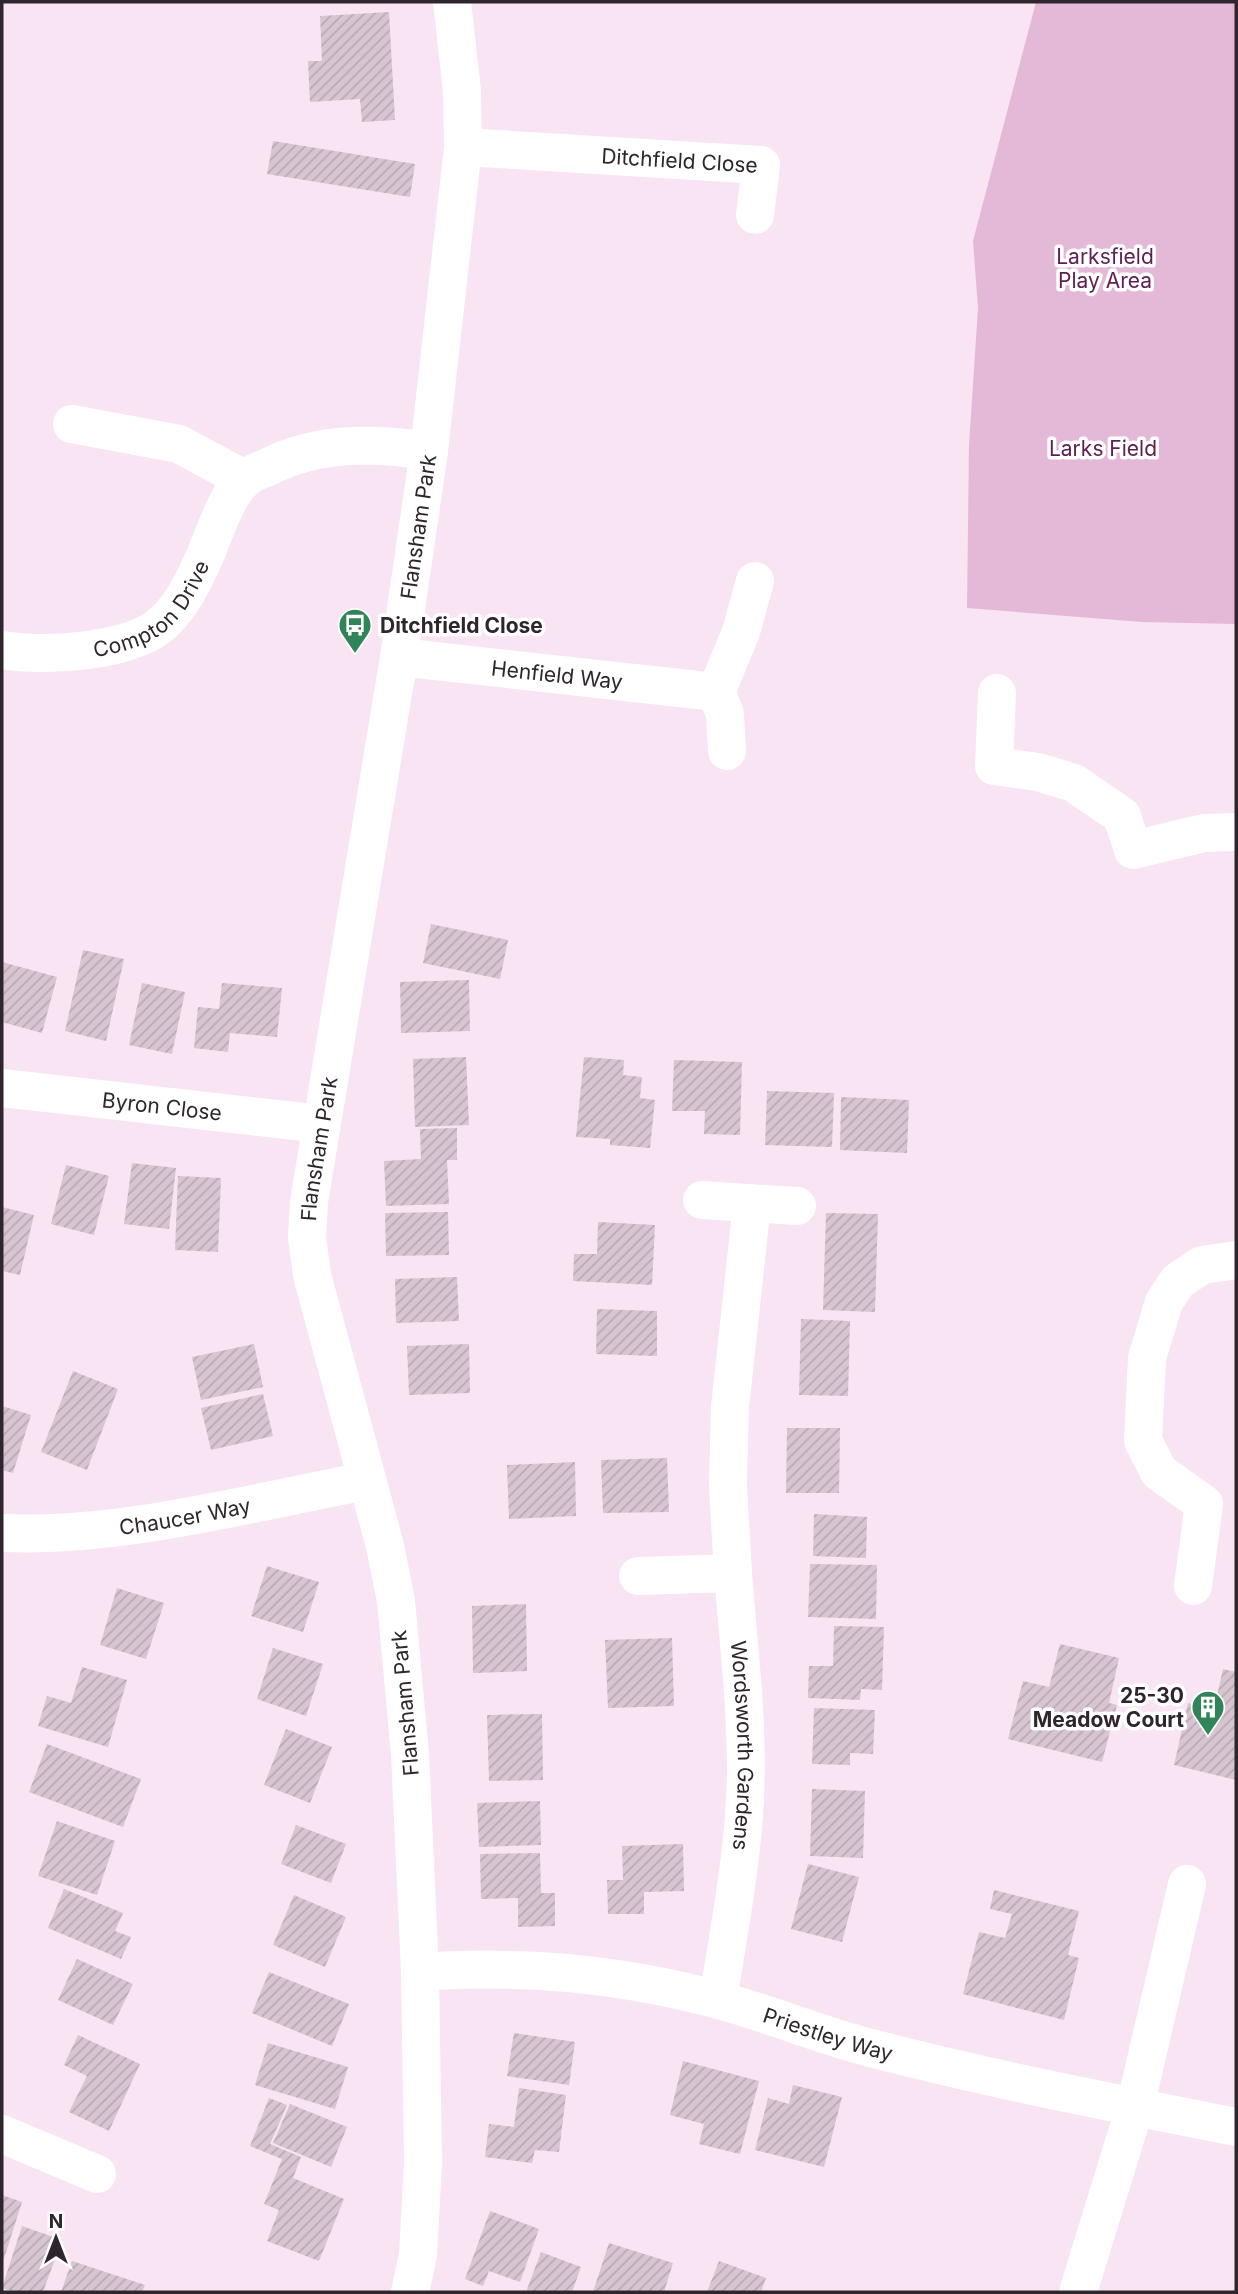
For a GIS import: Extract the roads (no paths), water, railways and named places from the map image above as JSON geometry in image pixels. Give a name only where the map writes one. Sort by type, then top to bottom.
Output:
[{"type":"street","name":"Flansham Park","points":[[410,2292],[418,2255],[423,2163],[420,1972],[410,1754],[396,1601],[385,1546],[312,1275],[307,1238],[309,1202],[399,657],[429,451],[463,147],[462,91],[452,2]]},
{"type":"street","name":"Ditchfield Close","points":[[463,147],[761,165],[755,215]]},
{"type":"street","points":[[72,424],[179,444],[244,479],[289,456],[342,445],[383,444],[429,451]]},
{"type":"street","name":"Compton Drive","points":[[2,650],[60,653],[105,647],[139,636],[164,623],[180,603],[203,561],[221,515],[244,479]]},
{"type":"street","points":[[727,751],[725,714],[716,692],[741,632],[755,581]]},
{"type":"street","name":"Henfield Way","points":[[399,657],[716,692]]},
{"type":"street","points":[[997,693],[994,766],[1038,772],[1074,783],[1122,816],[1133,850],[1204,834],[1236,832]]},
{"type":"street","name":"Byron Close","points":[[2,1088],[322,1124]]},
{"type":"street","points":[[702,1200],[797,1206]]},
{"type":"street","name":"Wordsworth Gardens","points":[[718,2000],[741,1861],[746,1773],[744,1707],[728,1486],[730,1407],[752,1204]]},
{"type":"street","points":[[1193,1586],[1203,1504],[1159,1472],[1143,1441],[1147,1358],[1164,1302],[1178,1281],[1202,1265],[1236,1260]]},
{"type":"street","name":"Chaucer Way","points":[[2,1533],[44,1535],[97,1531],[366,1481]]},
{"type":"street","points":[[638,1576],[733,1573]]},
{"type":"street","points":[[1078,2292],[1135,2107],[1187,1884]]},
{"type":"street","name":"Priestley Way","points":[[420,1972],[480,1968],[526,1969],[610,1979],[718,2000],[847,2042],[984,2078],[1236,2127]]},
{"type":"street","points":[[2,2134],[97,2174]]},
{"type":"place","name":"Ditchfield Close","points":[[355,655]]},
{"type":"place","name":"25-30 Meadow Court","points":[[1208,1737]]},
{"type":"park label","name":"Larksfield Play Area","points":[[1105,268]]},
{"type":"park label","name":"Larks Field","points":[[1103,448]]}]
